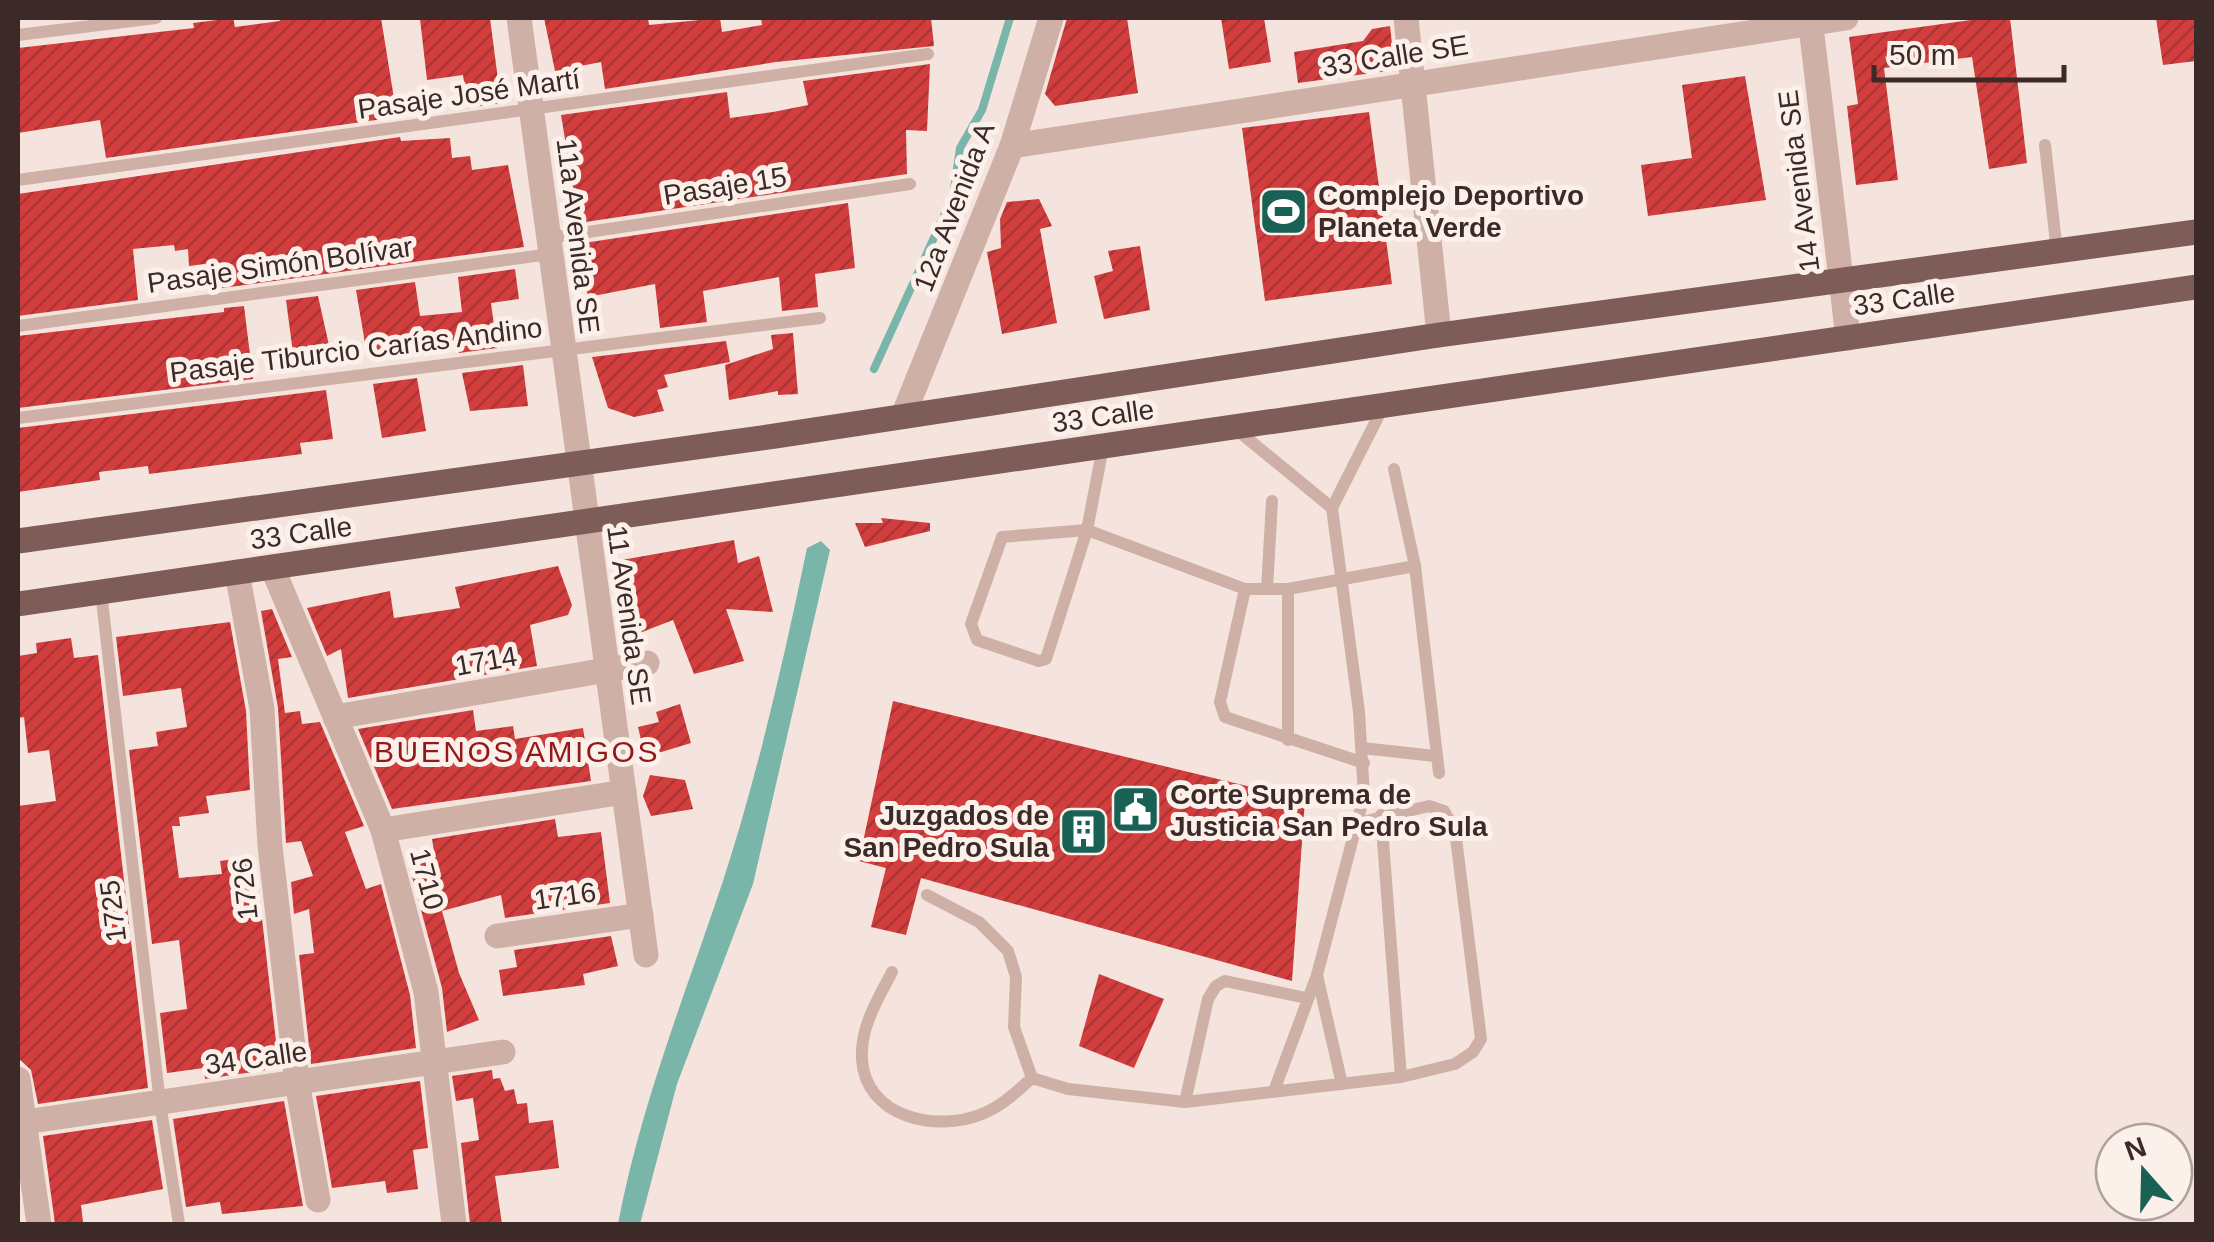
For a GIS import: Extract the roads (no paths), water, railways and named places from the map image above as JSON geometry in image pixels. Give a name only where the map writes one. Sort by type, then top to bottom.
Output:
[{"type":"main road","name":"33 Calle","points":[[18,541],[903,416],[1439,335],[2196,232]]},
{"type":"main road","name":"33 Calle","points":[[18,604],[2196,287]]},
{"type":"street","name":"11a Avenida SE","points":[[519,18],[576,462]]},
{"type":"street","name":"12a Avenida A","points":[[903,416],[1012,146],[1051,18]]},
{"type":"street","points":[[1406,18],[1439,335]]},
{"type":"street","name":"33 Calle SE","points":[[1012,146],[1810,20],[1846,18]]},
{"type":"street","name":"14 Avenida SE","points":[[1810,20],[1848,338]]},
{"type":"street","name":"11 Avenida SE","points":[[576,462],[646,956]]},
{"type":"street","name":"1710","points":[[272,567],[384,830],[426,992],[454,1224]]},
{"type":"street","name":"1726","points":[[237,572],[262,709],[270,846],[297,1082],[318,1200]]},
{"type":"street","name":"1714","points":[[335,717],[647,664]]},
{"type":"street","points":[[384,830],[624,792]]},
{"type":"street","name":"1716","points":[[497,936],[641,916]]},
{"type":"street","name":"34 Calle","points":[[21,1123],[503,1052]]},
{"type":"street","points":[[18,1078],[21,1123],[39,1224]]},
{"type":"lane","points":[[18,35],[156,18]]},
{"type":"lane","name":"Pasaje José Martí","points":[[18,180],[531,112],[928,54]]},
{"type":"lane","points":[[2044,146],[2057,252]]},
{"type":"lane","name":"Pasaje 15","points":[[549,246],[910,184]]},
{"type":"lane","name":"Pasaje Simón Bolívar","points":[[18,326],[549,246]]},
{"type":"lane","name":"Pasaje Tiburcio Carías Andino","points":[[18,418],[820,318]]},
{"type":"lane","points":[[1274,1091],[1316,976],[1364,796],[1364,763],[1332,508],[1383,407]]},
{"type":"lane","points":[[1235,428],[1332,508]]},
{"type":"lane","points":[[1102,447],[1086,530],[1046,660],[1038,661],[977,640],[972,624],[1002,537],[1086,530],[1244,590],[1288,589],[1415,566]]},
{"type":"lane","points":[[1394,470],[1415,566],[1439,773]]},
{"type":"lane","points":[[1268,589],[1272,501]]},
{"type":"lane","points":[[1288,589],[1288,740]]},
{"type":"lane","points":[[1244,590],[1220,710],[1225,717],[1364,763]]},
{"type":"lane","name":"1725","points":[[102,592],[160,1102],[179,1224]]},
{"type":"lane","points":[[1362,748],[1436,756]]},
{"type":"lane","points":[[1032,1078],[1068,1088],[1184,1102],[1401,1078],[1455,1064],[1473,1052],[1481,1039],[1455,830],[1444,812],[1429,806],[1358,823]]},
{"type":"lane","points":[[1380,816],[1401,1078]]},
{"type":"lane","points":[[927,895],[979,922],[1008,952],[1016,977],[1014,1026],[1032,1078]]},
{"type":"lane","points":[[892,972],[864,1030],[861,1061],[872,1092],[889,1110],[915,1120],[978,1116],[1006,1102],[1032,1078]]},
{"type":"lane","points":[[1316,976],[1342,1084]]},
{"type":"lane","points":[[1184,1102],[1208,999],[1216,986],[1225,981],[1306,998]]},
{"type":"water","points":[[821,541],[830,550],[753,884],[677,1084],[640,1224],[618,1224],[651,1094],[748,799],[807,548]]},
{"type":"waterway","points":[[874,369],[953,196],[960,148],[982,110],[1010,18]]},
{"type":"place","name":"Complejo Deportivo Planeta Verde","points":[[1283,211]]},
{"type":"place","name":"Corte Suprema de Justicia San Pedro Sula","points":[[1135,810]]},
{"type":"place","name":"Juzgados de San Pedro Sula","points":[[1084,831]]},
{"type":"district","name":"BUENOS AMIGOS","points":[[517,751]]}]
